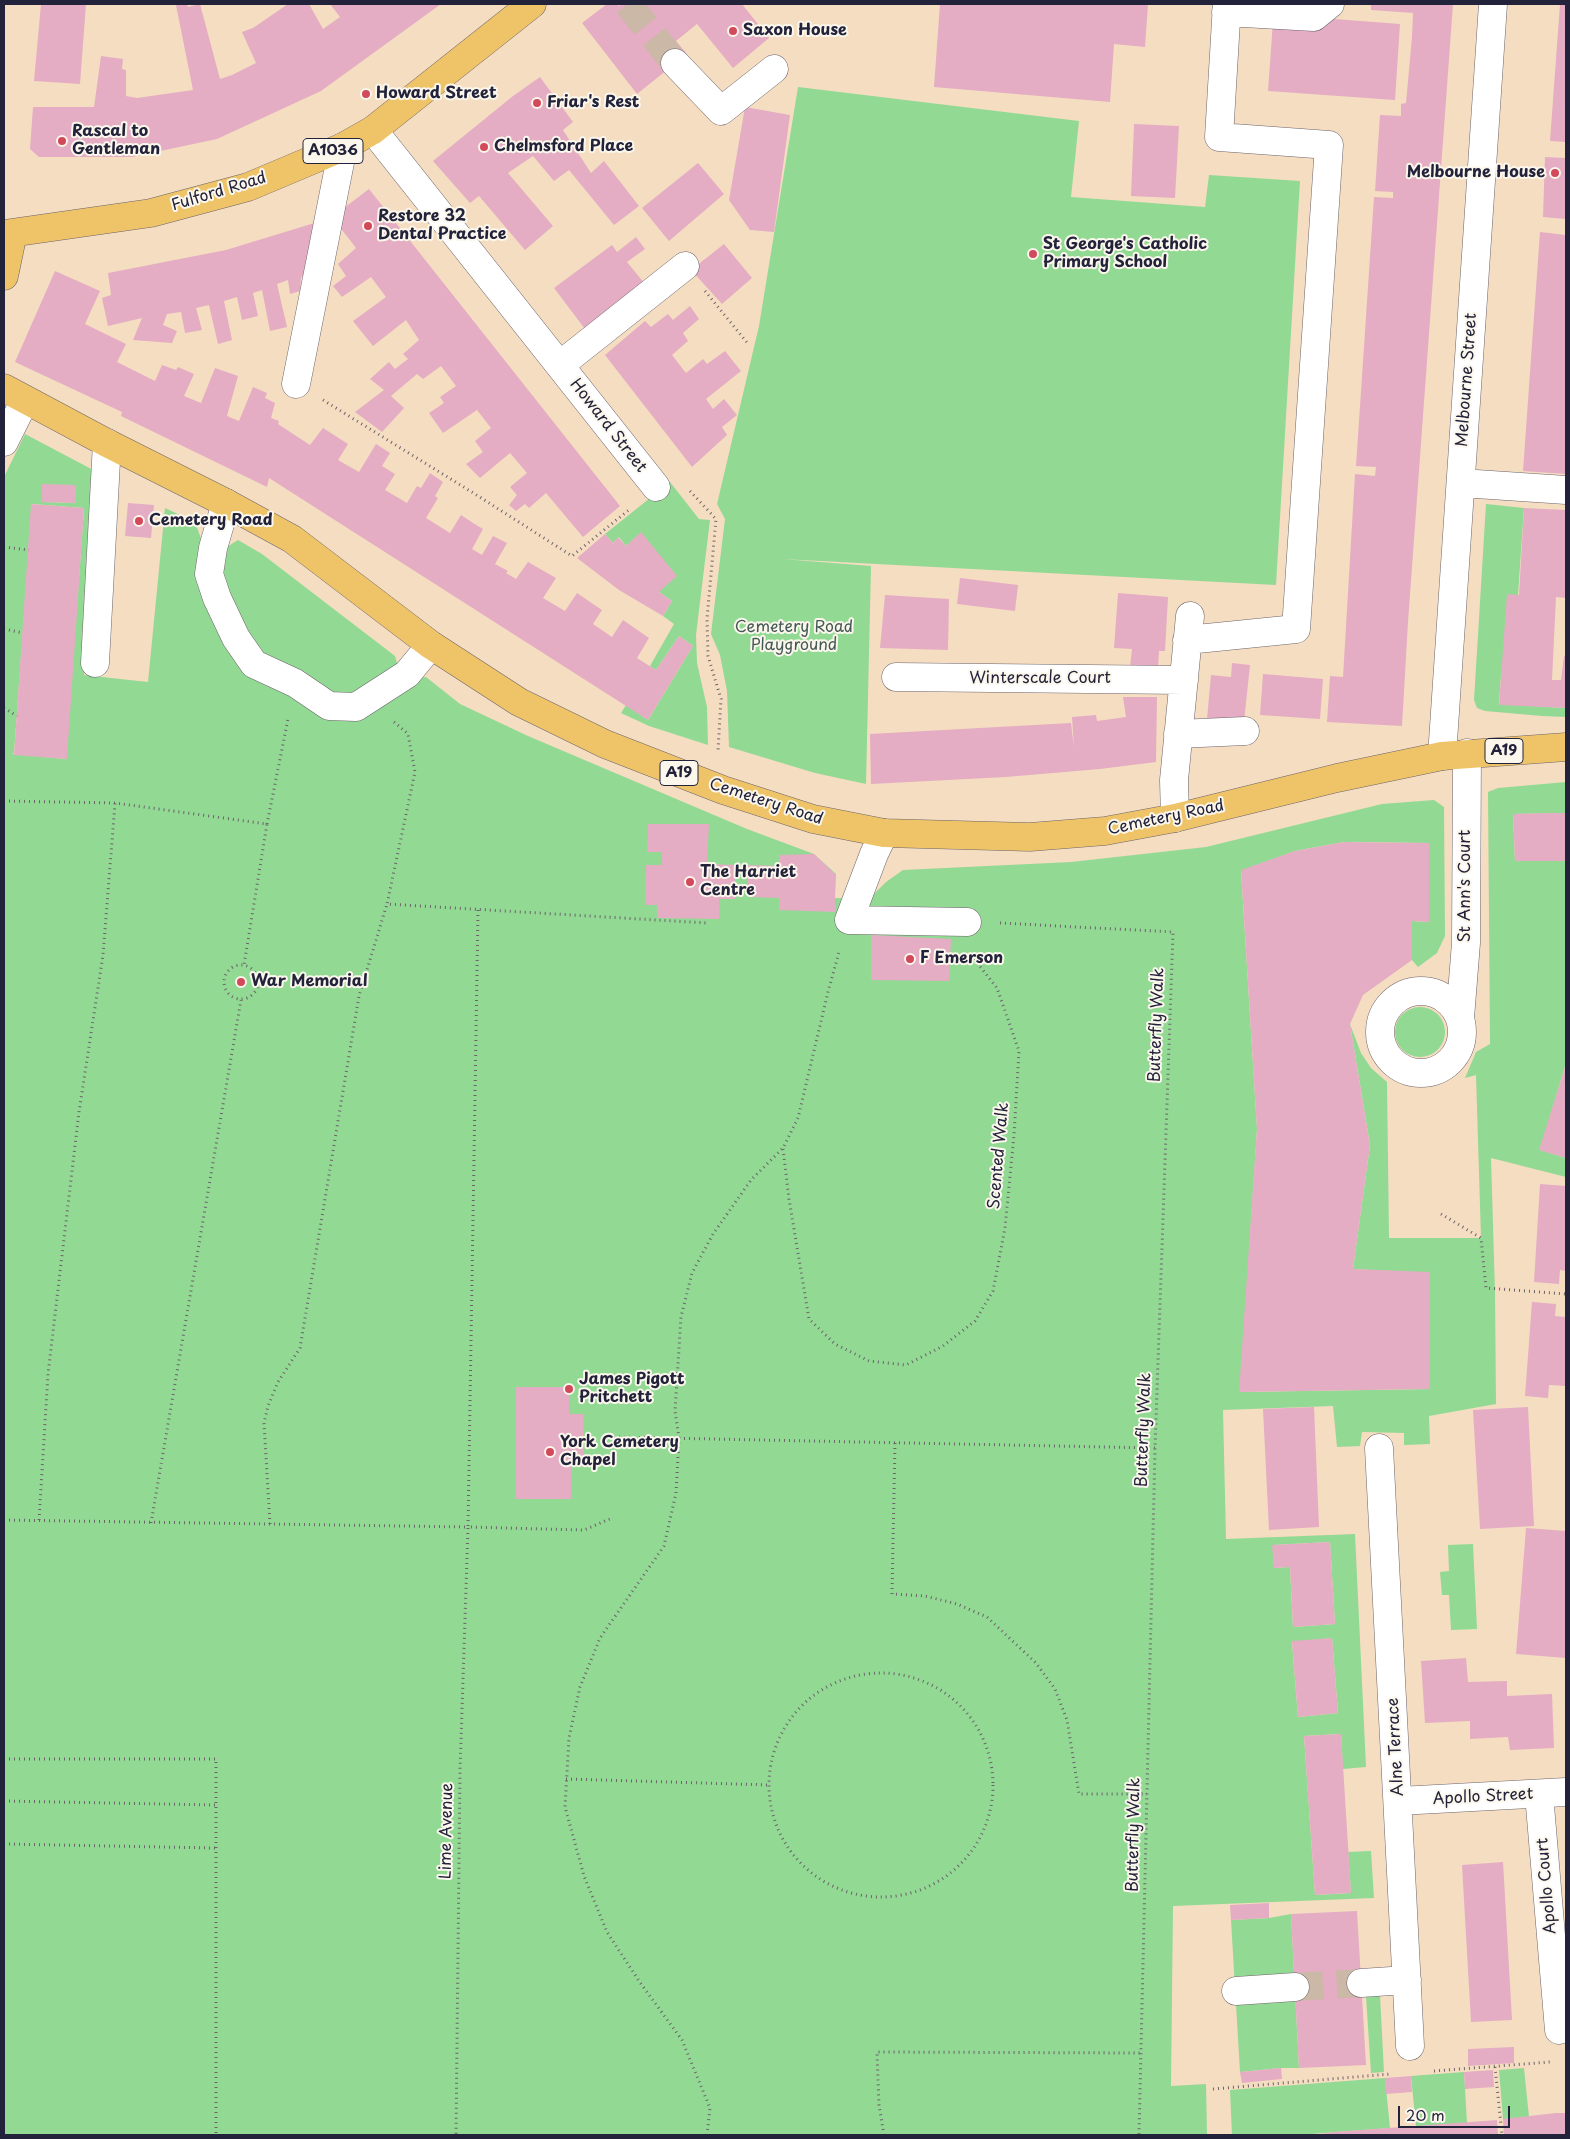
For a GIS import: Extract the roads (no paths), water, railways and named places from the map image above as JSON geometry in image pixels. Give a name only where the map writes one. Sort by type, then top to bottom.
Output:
[{"type":"main road","name":"Fulford Road","points":[[8,233],[151,213],[248,187],[343,147],[373,130],[532,4]]},
{"type":"main road","points":[[4,276],[8,233]]},
{"type":"main road","name":"Cemetery Road","points":[[14,394],[292,539],[431,645],[519,702],[605,744],[722,790],[813,819],[884,832],[1030,836],[1105,831],[1175,818],[1337,778],[1454,755],[1566,747]]},
{"type":"street","points":[[1175,818],[1174,780],[1189,628],[1296,629],[1329,145],[1219,137],[1226,8],[1314,17],[1330,4]]},
{"type":"street","name":"Melbourne Street","points":[[1454,755],[1460,483],[1493,4]]},
{"type":"street","points":[[675,63],[721,111],[774,69]]},
{"type":"street","name":"Howard Street","points":[[373,130],[656,487]]},
{"type":"street","points":[[296,384],[343,147]]},
{"type":"street","points":[[560,365],[685,266]]},
{"type":"street","points":[[4,442],[14,394]]},
{"type":"street","points":[[95,663],[107,443]]},
{"type":"street","points":[[1460,483],[1566,490]]},
{"type":"street","points":[[226,503],[213,548],[209,574],[216,598],[236,638],[254,664],[295,683],[329,706],[356,707],[407,674],[431,645]]},
{"type":"street","name":"Winterscale Court","points":[[896,677],[1184,680]]},
{"type":"street","points":[[1178,734],[1245,731]]},
{"type":"street","name":"St Ann's Court","points":[[1454,755],[1466,943],[1460,1018]]},
{"type":"street","points":[[884,832],[849,920],[960,921]]},
{"type":"street","name":"Alne Terrace","points":[[1379,1448],[1399,1801],[1410,2046]]},
{"type":"street","name":"Apollo Street","points":[[1399,1801],[1566,1792]]},
{"type":"street","name":"Apollo Court","points":[[1539,1794],[1559,2030],[1566,2029]]},
{"type":"street","points":[[1361,1983],[1407,1980]]},
{"type":"street","points":[[1236,1991],[1295,1987]]},
{"type":"tunnel","points":[[628,4],[675,63]]},
{"type":"tunnel","points":[[1295,1987],[1361,1983]]},
{"type":"place","name":"Saxon House","points":[[733,31]]},
{"type":"place","name":"Howard Street","points":[[366,94]]},
{"type":"place","name":"Friar's Rest","points":[[537,103]]},
{"type":"place","name":"Rascal to Gentleman","points":[[62,141]]},
{"type":"place","name":"Chelmsford Place","points":[[484,147]]},
{"type":"place","name":"Melbourne House","points":[[1555,173]]},
{"type":"place","name":"Restore 32 Dental Practice","points":[[368,226]]},
{"type":"place","name":"St George's Catholic Primary School","points":[[1033,254]]},
{"type":"place","name":"Cemetery Road","points":[[139,521]]},
{"type":"place","name":"The Harriet Centre","points":[[690,882]]},
{"type":"place","name":"F Emerson","points":[[910,959]]},
{"type":"place","name":"War Memorial","points":[[241,982]]},
{"type":"place","name":"James Pigott Pritchett","points":[[569,1389]]},
{"type":"place","name":"York Cemetery Chapel","points":[[550,1452]]},
{"type":"park label","name":"Cemetery Road Playground","points":[[794,637]]}]
